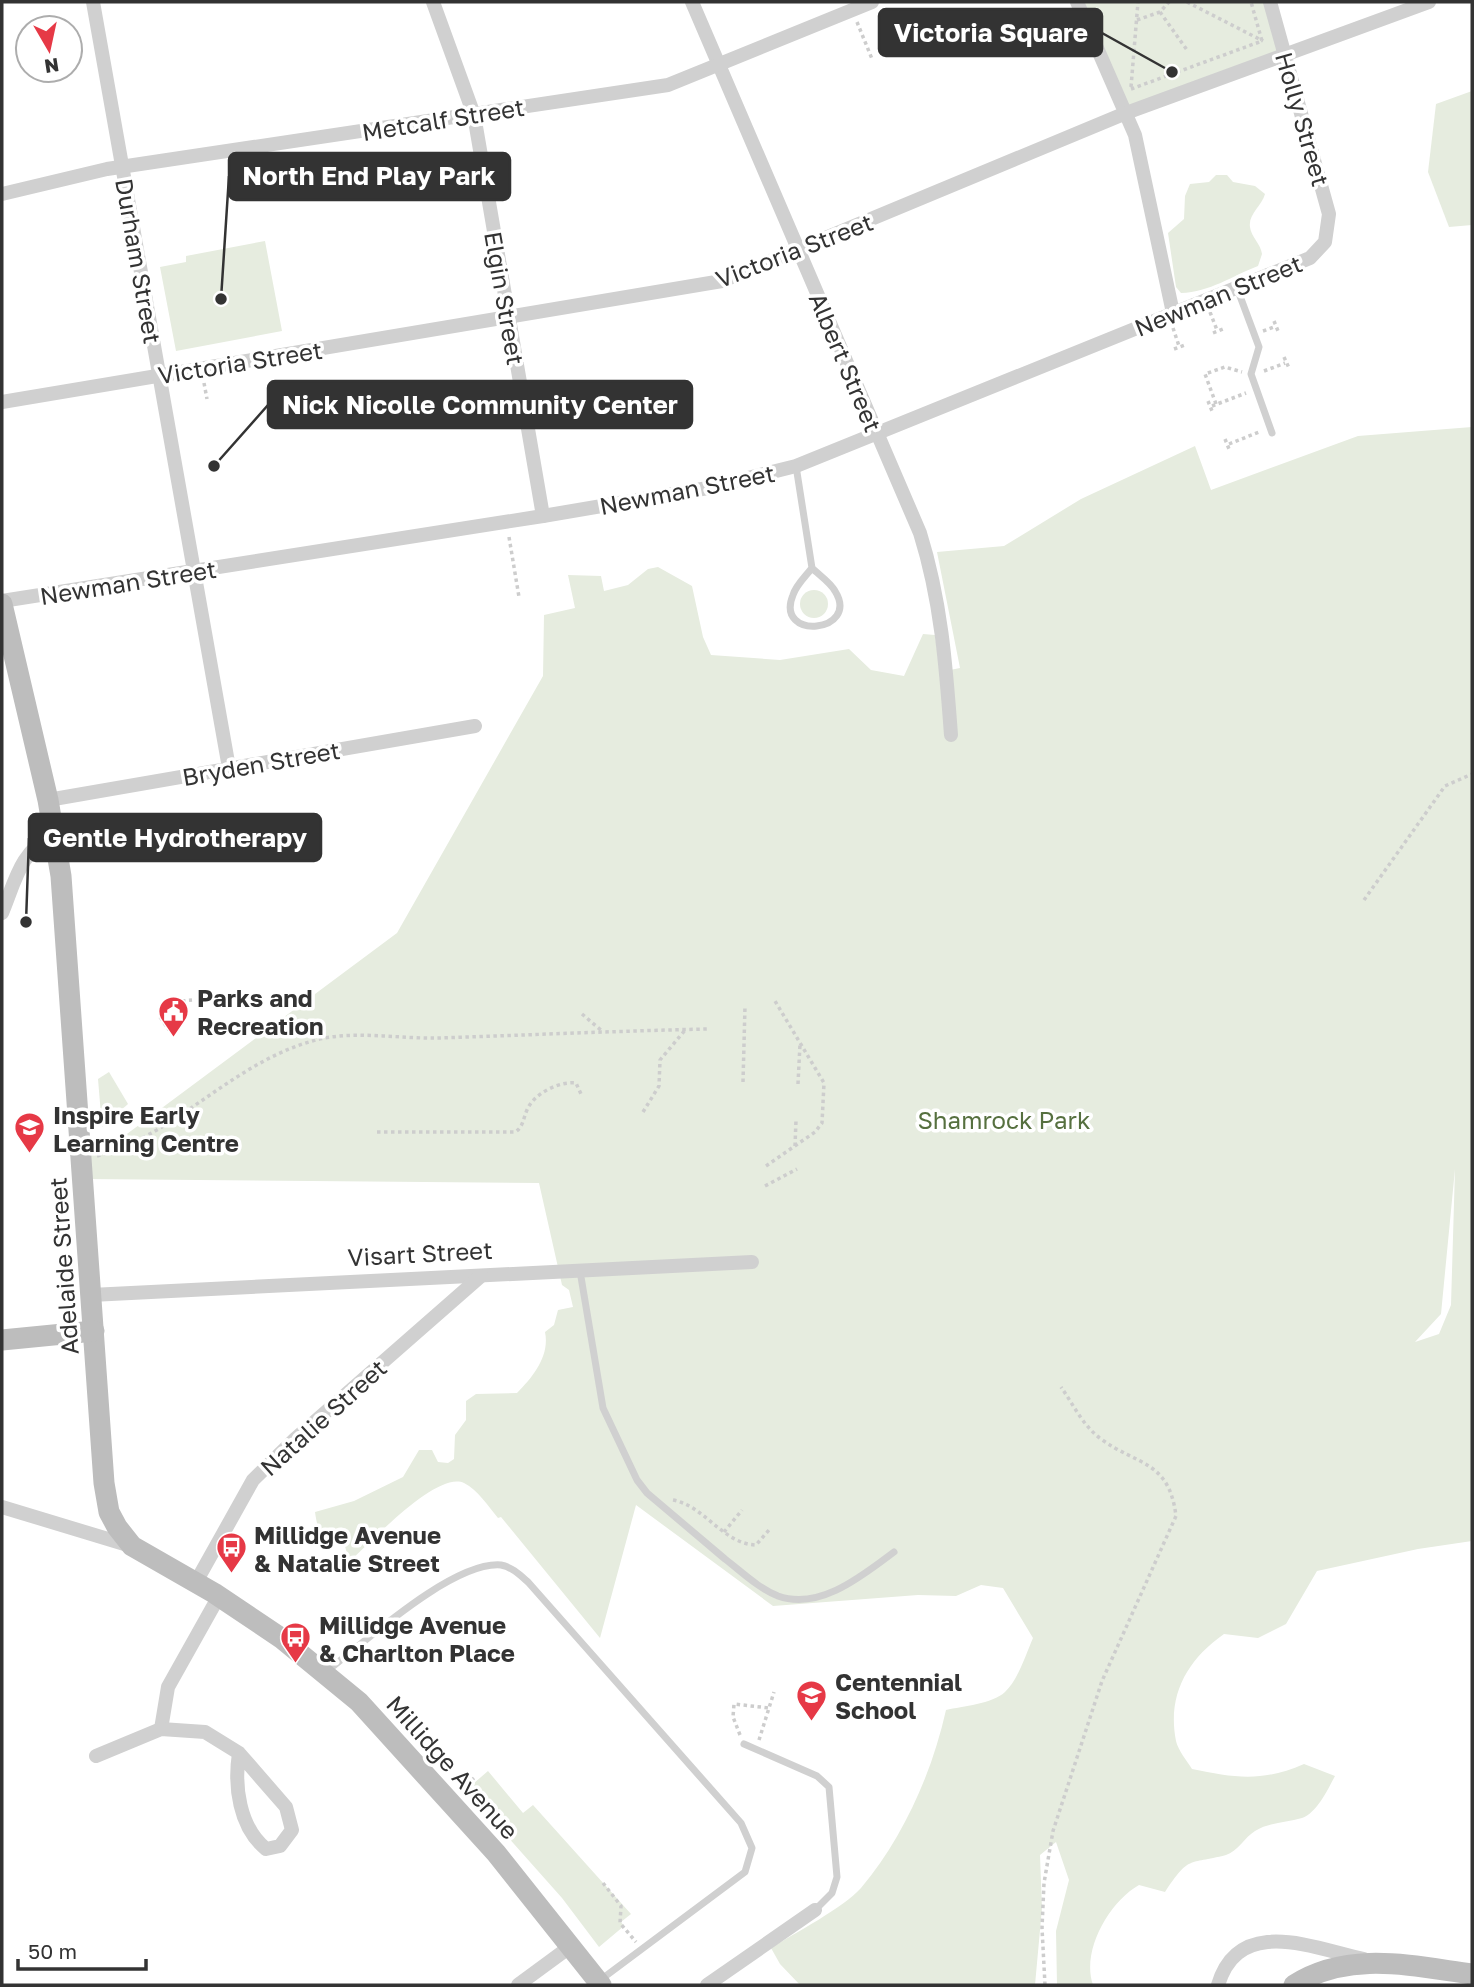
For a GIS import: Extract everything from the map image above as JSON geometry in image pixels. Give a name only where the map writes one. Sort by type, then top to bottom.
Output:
[{"type":"street","name":"Durham Street","points":[[93,2],[229,768]]},
{"type":"street","name":"Elgin Street","points":[[433,2],[474,114],[543,516]]},
{"type":"street","name":"Albert Street","points":[[692,2],[920,533],[943,631],[951,735]]},
{"type":"street","name":"Metcalf Street","points":[[2,194],[107,169],[668,85],[872,2]]},
{"type":"street","points":[[1077,2],[1135,135],[1173,313]]},
{"type":"street","name":"Holly Street","points":[[1270,2],[1328,206],[1327,236]]},
{"type":"street","name":"Victoria Street","points":[[2,402],[715,283],[1126,113],[1429,2]]},
{"type":"street","name":"Newman Street","points":[[2,603],[708,488],[796,466],[1310,258],[1321,248],[1327,236]]},
{"type":"street","name":"Adelaide Street","points":[[2,603],[54,834],[69,963],[106,1497],[117,1528],[132,1546]]},
{"type":"street","name":"Bryden Street","points":[[48,800],[475,726]]},
{"type":"street","points":[[2,913],[23,861],[35,844],[54,834]]},
{"type":"street","name":"Visart Street","points":[[91,1295],[752,1262]]},
{"type":"street","name":"Natalie Street","points":[[196,1582],[253,1480],[295,1439],[481,1276]]},
{"type":"street","points":[[2,1340],[94,1331]]},
{"type":"street","points":[[2,1507],[132,1546]]},
{"type":"street","name":"Millidge Avenue","points":[[132,1546],[219,1596],[326,1673],[359,1703],[496,1853],[600,1983]]},
{"type":"street","points":[[161,1730],[168,1687],[219,1596]]},
{"type":"street","points":[[96,1756],[161,1730],[205,1731],[239,1753],[286,1807],[292,1830],[280,1846],[266,1849],[253,1838],[239,1794],[239,1753]]},
{"type":"street","points":[[707,1985],[815,1910]]},
{"type":"street","points":[[1218,1985],[1230,1958],[1244,1948],[1271,1940],[1376,1962],[1472,1974]]},
{"type":"street","points":[[518,1985],[571,1946]]},
{"type":"street","points":[[1294,1985],[1345,1965],[1376,1962]]},
{"type":"lane","points":[[1237,288],[1259,351],[1251,375],[1271,430]]},
{"type":"lane","points":[[796,466],[812,568],[830,585],[838,598],[839,607],[832,621],[818,628],[803,625],[796,620],[790,605],[795,590],[812,568]]},
{"type":"lane","points":[[580,1271],[605,1414],[639,1484],[663,1507],[751,1580],[781,1597],[814,1597],[835,1590],[853,1582],[894,1552]]},
{"type":"lane","points":[[326,1673],[417,1601],[447,1583],[485,1567],[498,1565],[517,1572],[741,1823],[751,1840],[752,1857],[745,1872],[600,1983]]},
{"type":"lane","points":[[744,1744],[817,1776],[829,1787],[837,1877],[832,1893],[815,1910]]},
{"type":"path","points":[[1126,113],[1131,89],[1138,2]]},
{"type":"path","points":[[1137,20],[1160,12],[1169,2]]},
{"type":"path","points":[[1187,2],[1254,36]]},
{"type":"path","points":[[1131,89],[1262,41],[1251,2]]},
{"type":"path","points":[[852,10],[872,59]]},
{"type":"path","points":[[1160,12],[1187,50]]},
{"type":"path","points":[[1256,390],[1212,406],[1205,374],[1225,367],[1251,375],[1286,363]]},
{"type":"path","points":[[1227,444],[1271,430]]},
{"type":"path","points":[[506,522],[519,597]]},
{"type":"path","points":[[1364,900],[1445,786],[1472,774]]},
{"type":"path","points":[[182,1001],[192,1000]]},
{"type":"path","points":[[766,1166],[821,1127],[824,1083],[775,1001]]},
{"type":"path","points":[[743,1082],[745,1006]]},
{"type":"path","points":[[582,1014],[603,1032]]},
{"type":"path","points":[[160,1017],[169,1030]]},
{"type":"path","points":[[643,1112],[659,1086],[660,1060],[686,1029]]},
{"type":"path","points":[[83,1159],[103,1154],[163,1125],[265,1060],[318,1039],[348,1035],[391,1038],[708,1029]]},
{"type":"path","points":[[798,1084],[800,1043]]},
{"type":"path","points":[[377,1132],[515,1132],[521,1129],[530,1104],[548,1090],[570,1082],[576,1083],[581,1094]]},
{"type":"path","points":[[795,1146],[796,1120]]},
{"type":"path","points":[[765,1186],[797,1169]]},
{"type":"path","points":[[1045,1985],[1042,1917],[1053,1831],[1102,1681],[1176,1516],[1169,1488],[1161,1474],[1101,1439],[1085,1423],[1061,1387]]},
{"type":"path","points":[[663,1507],[672,1500],[686,1502],[743,1545],[756,1545],[769,1530]]},
{"type":"path","points":[[724,1532],[742,1510]]},
{"type":"path","points":[[756,1749],[774,1692]]},
{"type":"path","points":[[744,1744],[733,1717],[734,1704],[769,1708]]},
{"type":"path","points":[[603,1883],[621,1906],[620,1923],[642,1949]]},
{"type":"green space","points":[[1077,2],[1270,2],[1285,54],[1126,113]]},
{"type":"green space","points":[[1472,91],[1472,225],[1449,227],[1428,172],[1436,104]]},
{"type":"green space","points":[[1216,175],[1227,175],[1233,182],[1255,186],[1265,194],[1250,222],[1251,231],[1262,254],[1258,266],[1211,287],[1181,293],[1176,287],[1168,233],[1184,219],[1185,196],[1190,184],[1209,182]]},
{"type":"green space","points":[[265,241],[282,331],[176,351],[160,267],[186,262],[186,256]]},
{"type":"green space","name":"Shamrock Park","points":[[1472,427],[1472,1541],[1418,1549],[1317,1571],[1286,1624],[1258,1638],[1224,1634],[1200,1655],[1183,1680],[1174,1709],[1176,1741],[1192,1769],[1249,1777],[1275,1774],[1304,1764],[1335,1776],[1322,1800],[1302,1818],[1261,1828],[1226,1855],[1190,1863],[1165,1892],[1139,1885],[1128,1893],[1108,1915],[1094,1943],[1090,1972],[1093,1985],[1057,1985],[1056,1931],[1069,1880],[1056,1842],[1040,1855],[1042,1908],[1035,1985],[800,1985],[780,1964],[771,1948],[843,1904],[861,1888],[876,1869],[914,1804],[933,1757],[946,1710],[985,1702],[999,1696],[1010,1687],[1018,1674],[1033,1638],[1003,1588],[981,1585],[956,1596],[918,1595],[773,1606],[636,1505],[600,1638],[501,1517],[498,1518],[469,1486],[452,1482],[437,1487],[404,1511],[349,1562],[345,1546],[331,1543],[320,1532],[315,1512],[354,1501],[403,1477],[419,1450],[432,1450],[438,1462],[448,1463],[454,1459],[455,1435],[466,1420],[466,1401],[476,1394],[517,1393],[543,1358],[545,1332],[554,1325],[558,1310],[573,1307],[569,1290],[562,1285],[539,1183],[84,1179],[83,1153],[104,1151],[397,933],[543,676],[544,615],[575,608],[568,575],[601,576],[604,591],[628,585],[648,569],[658,567],[692,586],[703,637],[711,655],[780,660],[849,649],[871,670],[904,676],[923,634],[935,635],[940,672],[960,668],[937,552],[1004,546],[1081,499],[1195,446],[1211,490],[1358,436]],"holes":[[[1455,1169],[1451,1305],[1439,1334],[1415,1342],[1441,1314]]]},
{"type":"green space","points":[[814,590],[824,594],[828,604],[824,614],[814,618],[804,614],[800,604],[804,594]]},
{"type":"green space","points":[[109,1072],[128,1104],[102,1127],[98,1079]]},
{"type":"green space","points":[[488,1771],[523,1813],[533,1805],[631,1914],[621,1922],[624,1926],[599,1947],[562,1898],[466,1790]]},
{"type":"place","name":"Victoria Square","points":[[1172,72]]},
{"type":"place","name":"North End Play Park","points":[[221,299]]},
{"type":"place","name":"Nick Nicolle Community Center","points":[[214,466]]},
{"type":"place","name":"Gentle Hydrotherapy","points":[[26,922]]},
{"type":"place","name":"Parks and Recreation","points":[[174,1038]]},
{"type":"place","name":"Inspire Early Learning Centre","points":[[30,1155]]},
{"type":"place","name":"Millidge Avenue & Natalie Street","points":[[231,1575]]},
{"type":"place","name":"Millidge Avenue & Charlton Place","points":[[296,1665]]},
{"type":"place","name":"Centennial School","points":[[812,1722]]}]
